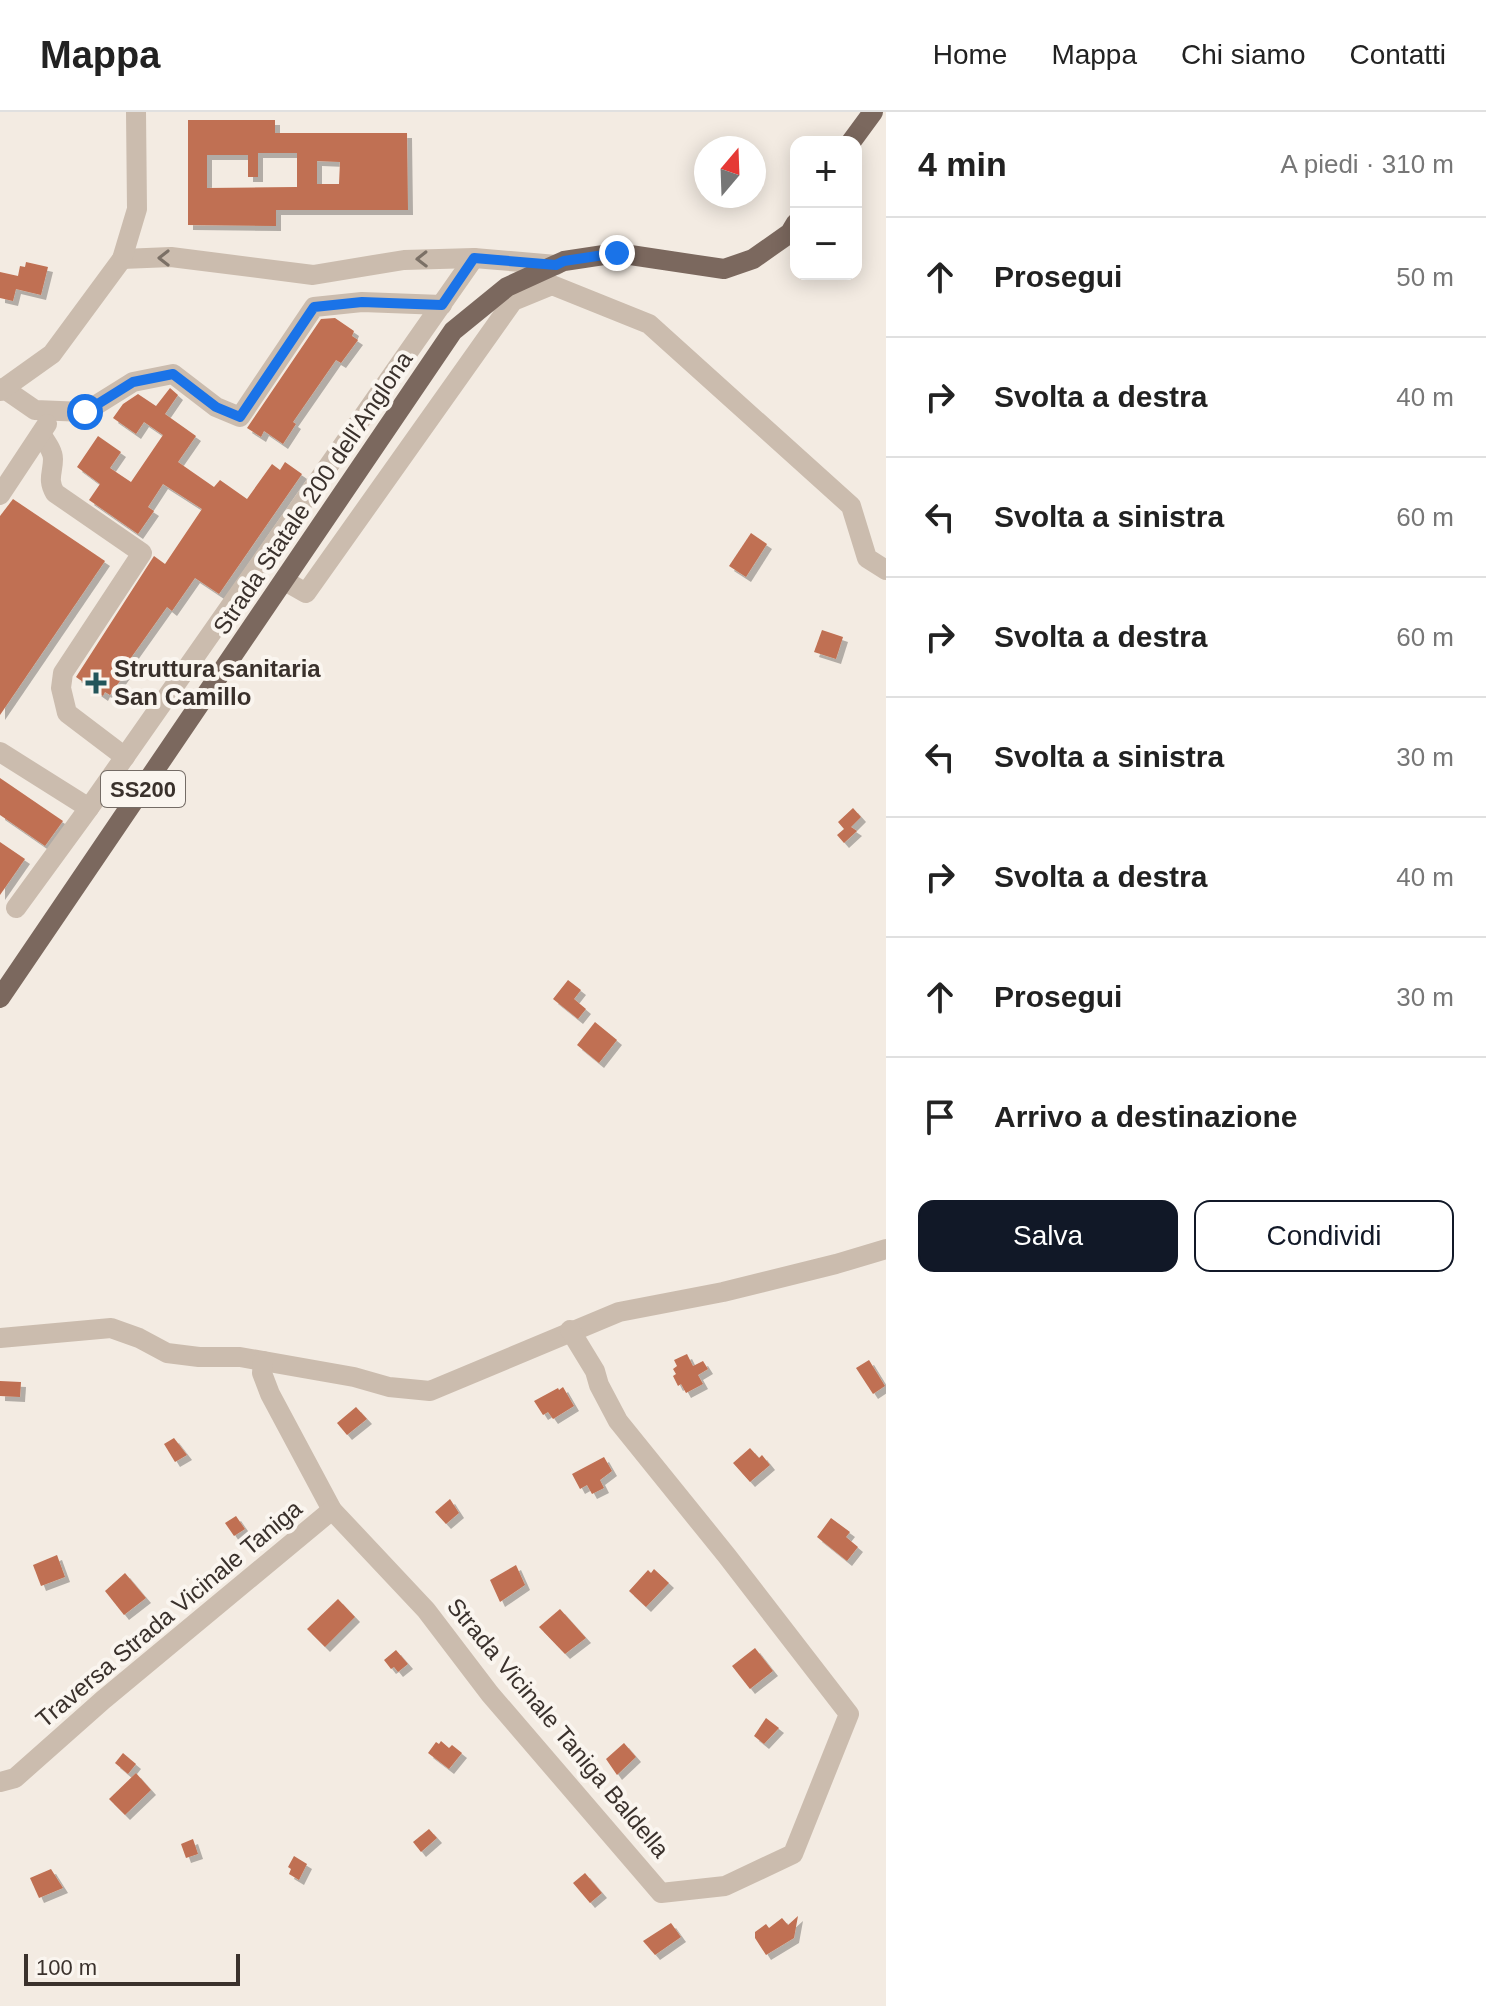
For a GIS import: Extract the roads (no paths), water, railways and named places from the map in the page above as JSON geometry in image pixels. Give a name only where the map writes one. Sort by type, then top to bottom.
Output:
[{"type":"main road","points":[[855,136],[873,112]]},
{"type":"main road","name":"Strada Statale 200 dell'Anglona","points":[[0,998],[453,331],[507,287],[564,261],[617,253],[724,269],[753,259],[790,233]]},
{"type":"street","points":[[136,112],[137,209],[122,259],[52,354],[2,390],[35,410],[85,412],[133,382],[173,374],[216,407],[240,417],[314,307],[362,302],[442,305]]},
{"type":"street","points":[[122,259],[171,257],[313,275],[404,260],[474,258],[556,265]]},
{"type":"street","points":[[16,908],[474,258]]},
{"type":"street","points":[[285,581],[306,593],[513,301],[552,285],[649,324],[851,506],[867,558],[886,570]]},
{"type":"street","points":[[0,495],[56,410]]},
{"type":"street","points":[[41,434],[53,459],[50,484],[55,493],[142,553],[63,673],[61,688],[67,713],[125,757]]},
{"type":"street","points":[[0,752],[89,808]]},
{"type":"street","points":[[0,1338],[111,1328],[167,1353],[240,1357],[354,1377],[389,1387],[430,1391],[619,1312],[723,1292],[886,1249]]},
{"type":"street","name":"Strada Vicinale Taniga Baldella","points":[[263,1361],[262,1373],[270,1394],[332,1510],[426,1610],[490,1694],[661,1893],[725,1886],[793,1854],[849,1714],[618,1421],[595,1371],[570,1330]]},
{"type":"street","name":"Traversa Strada Vicinale Taniga","points":[[0,1782],[15,1778],[103,1700],[332,1510]]},
{"type":"place","name":"Struttura sanitaria San Camillo","points":[[96,683]]}]
